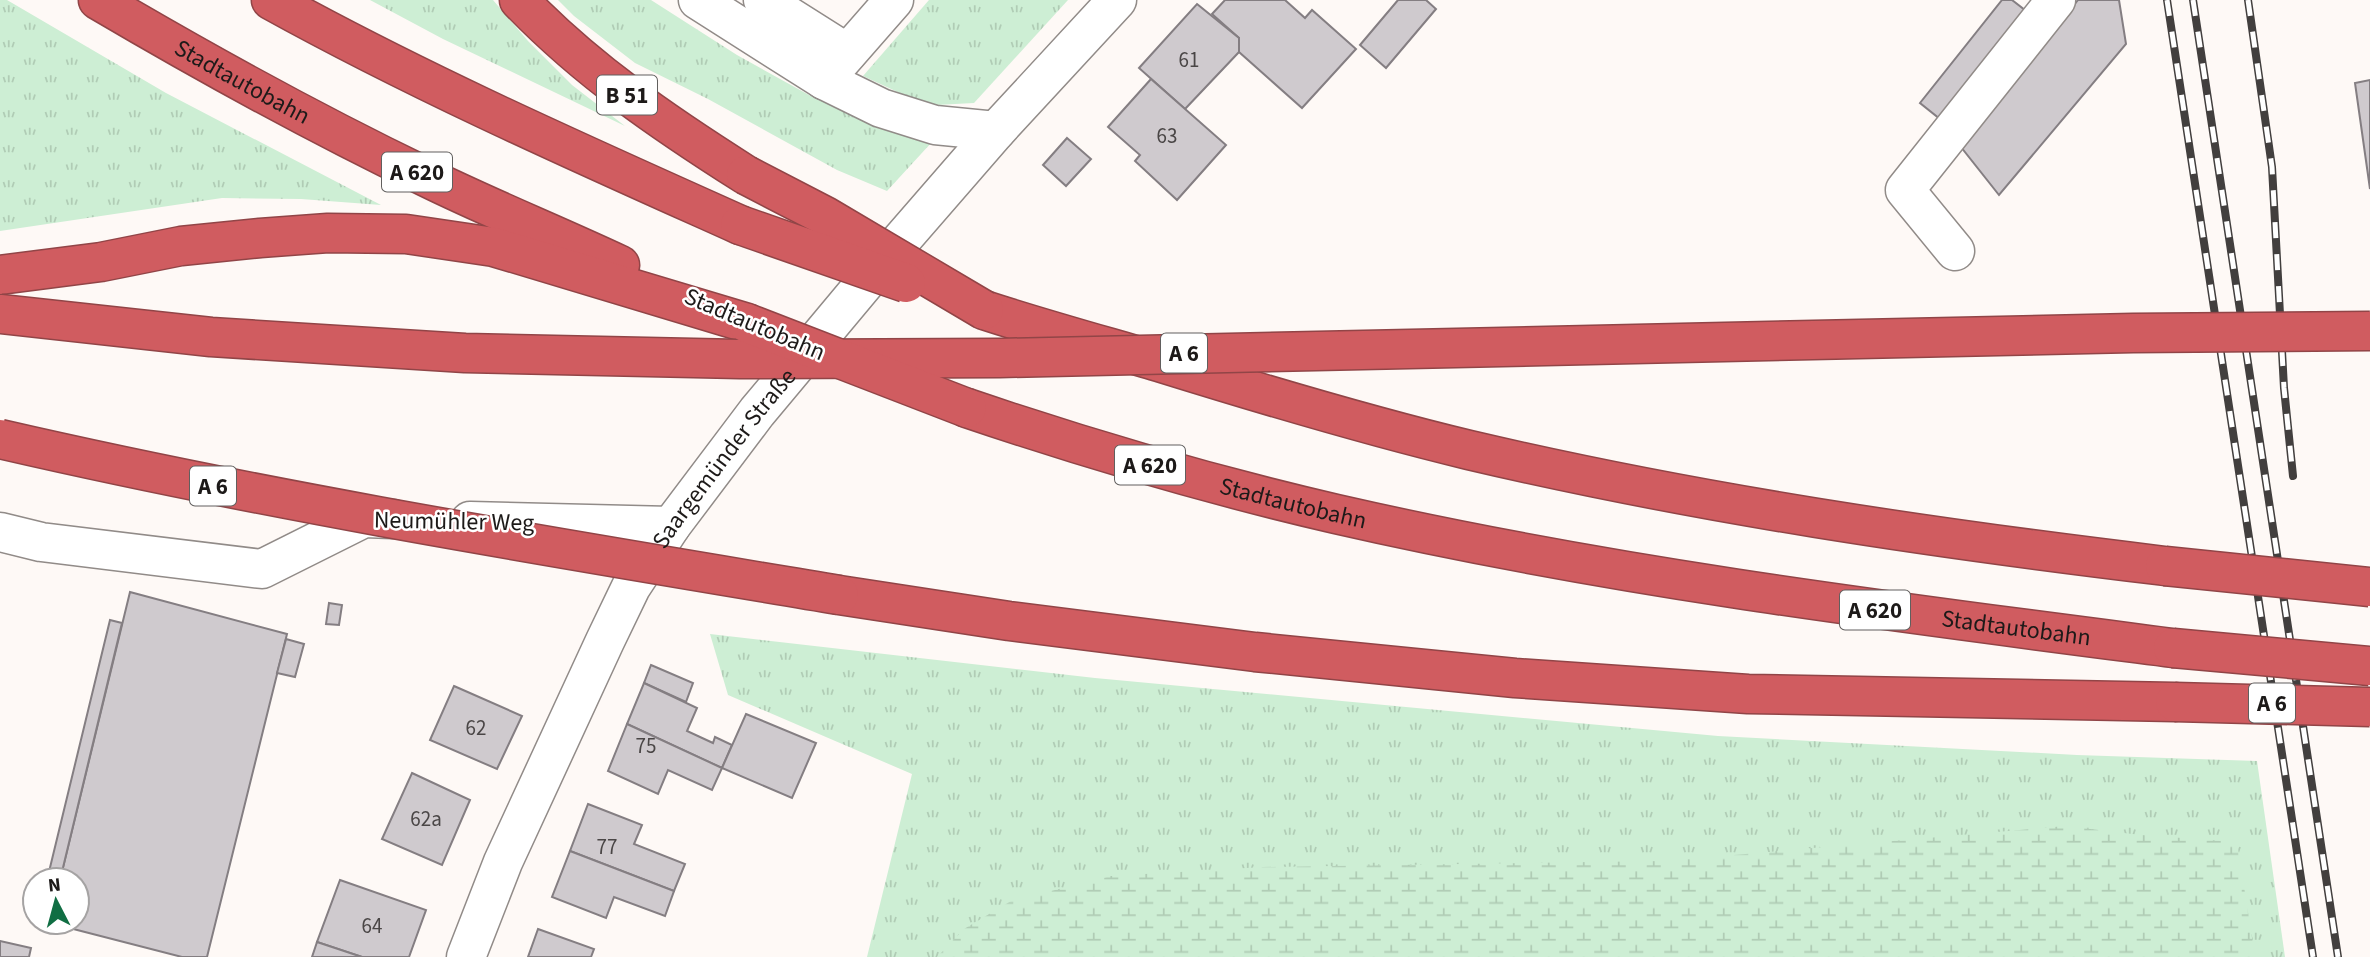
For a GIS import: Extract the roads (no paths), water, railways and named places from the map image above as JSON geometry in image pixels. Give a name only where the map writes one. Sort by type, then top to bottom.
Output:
[{"type":"highway","name":"Stadtautobahn","points":[[98,0],[187,53],[406,167],[747,323],[967,408],[1062,440],[1201,480],[1336,514],[1578,562],[1853,607],[2173,648],[2370,666]]},
{"type":"highway","points":[[271,0],[343,40],[517,124],[740,225],[984,310],[1315,410],[1468,450],[1803,517],[1976,543],[2370,587]]},
{"type":"highway","name":"B 51","points":[[519,0],[553,36],[659,119],[746,175],[825,216],[984,310]]},
{"type":"highway","points":[[0,275],[101,262],[181,246],[260,238],[328,233],[406,234],[494,247],[747,323]]},
{"type":"highway","name":"A 6","points":[[0,314],[211,337],[465,353],[740,359],[1000,358],[2133,333],[2370,331]]},
{"type":"highway","name":"A 6","points":[[0,439],[245,492],[441,528],[1009,621],[1255,652],[1515,678],[1748,694],[2370,707]]},
{"type":"street","points":[[698,0],[836,66]]},
{"type":"street","points":[[763,0],[881,108],[934,125],[996,131]]},
{"type":"street","points":[[836,66],[894,0]]},
{"type":"street","name":"Saargemünder Straße","points":[[466,957],[503,862],[610,630],[631,587],[671,526],[766,402],[996,131],[1117,0]]},
{"type":"street","points":[[1955,251],[1905,190],[2056,0]]},
{"type":"street","name":"Neumühler Weg","points":[[0,532],[41,542],[262,569],[364,518],[671,526]]},
{"type":"railway","points":[[2167,0],[2313,957]]},
{"type":"railway","points":[[2193,0],[2338,957]]},
{"type":"railway","points":[[2248,0],[2272,167],[2284,388],[2293,476]]}]
